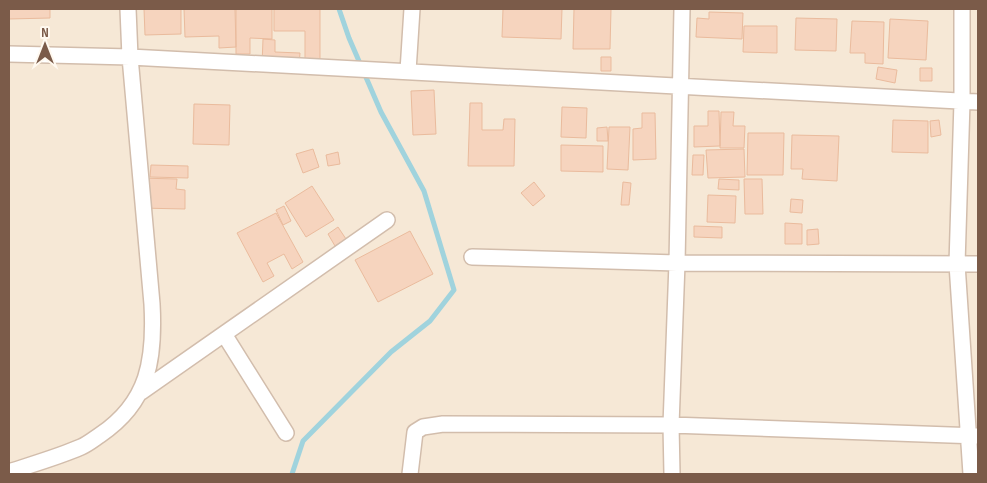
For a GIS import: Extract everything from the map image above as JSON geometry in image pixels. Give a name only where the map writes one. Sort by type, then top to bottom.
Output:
[{"type":"street","points":[[9,472],[82,447],[116,424],[132,408],[149,370],[153,324],[130,57],[128,9]]},
{"type":"street","points":[[408,71],[412,9]]},
{"type":"street","points":[[672,474],[671,425],[682,87],[682,9]]},
{"type":"street","points":[[962,9],[962,102],[957,264],[974,436],[971,474]]},
{"type":"street","points":[[9,54],[130,57],[978,102]]},
{"type":"street","points":[[140,393],[387,220]]},
{"type":"street","points":[[472,257],[677,263],[978,264]]},
{"type":"street","points":[[224,334],[286,433]]},
{"type":"street","points":[[410,474],[415,432],[422,427],[443,424],[671,425],[974,436]]},
{"type":"shaded area","points":[[9,9],[978,9],[978,474],[9,474]]},
{"type":"building","points":[[9,9],[50,9],[50,18],[9,19]]},
{"type":"building","points":[[144,9],[181,9],[181,34],[145,35]]},
{"type":"building","points":[[184,9],[235,9],[236,47],[219,48],[219,36],[185,37]]},
{"type":"building","points":[[236,9],[272,9],[272,39],[250,38],[250,54],[236,54]]},
{"type":"building","points":[[274,9],[320,9],[320,68],[305,68],[305,31],[274,31]]},
{"type":"building","points":[[503,9],[562,9],[561,39],[502,37]]},
{"type":"building","points":[[574,9],[611,9],[610,49],[573,49]]},
{"type":"building","points":[[709,12],[743,13],[742,39],[696,37],[697,18],[709,19]]},
{"type":"building","points":[[796,18],[837,19],[836,51],[795,50]]},
{"type":"building","points":[[890,19],[928,21],[926,60],[888,58]]},
{"type":"building","points":[[852,21],[884,22],[883,64],[865,63],[865,53],[850,53]]},
{"type":"building","points":[[744,26],[777,26],[777,53],[743,52]]},
{"type":"building","points":[[263,39],[275,40],[275,52],[300,53],[299,66],[262,65]]},
{"type":"building","points":[[601,57],[611,57],[611,71],[601,71]]},
{"type":"building","points":[[878,67],[897,70],[895,83],[876,79]]},
{"type":"building","points":[[920,68],[932,68],[932,81],[920,81]]},
{"type":"building","points":[[434,90],[436,134],[413,135],[411,91]]},
{"type":"building","points":[[470,103],[482,103],[482,130],[503,130],[504,119],[515,119],[514,166],[468,166]]},
{"type":"building","points":[[194,104],[230,105],[229,145],[193,144]]},
{"type":"building","points":[[562,107],[587,108],[586,138],[561,137]]},
{"type":"building","points":[[708,111],[719,111],[720,146],[694,147],[694,126],[708,126]]},
{"type":"building","points":[[721,112],[734,112],[733,126],[745,126],[744,148],[720,148]]},
{"type":"building","points":[[642,113],[655,113],[656,159],[633,160],[633,129],[642,128]]},
{"type":"building","points":[[893,120],[928,121],[928,153],[892,152]]},
{"type":"building","points":[[939,120],[941,135],[931,137],[930,121]]},
{"type":"building","points":[[607,127],[608,141],[597,141],[597,128]]},
{"type":"building","points":[[609,127],[630,127],[628,170],[607,169]]},
{"type":"building","points":[[748,133],[784,133],[783,175],[747,175]]},
{"type":"building","points":[[792,135],[839,136],[837,181],[802,179],[803,169],[791,169]]},
{"type":"building","points":[[561,145],[603,146],[603,172],[561,171]]},
{"type":"building","points":[[313,149],[319,167],[303,173],[296,154]]},
{"type":"building","points":[[744,149],[745,177],[708,178],[706,150]]},
{"type":"building","points":[[338,152],[340,164],[328,166],[326,155]]},
{"type":"building","points":[[693,155],[704,155],[703,175],[692,175]]},
{"type":"building","points":[[151,165],[188,166],[188,178],[150,177]]},
{"type":"building","points":[[139,178],[177,179],[176,189],[185,190],[185,209],[139,208]]},
{"type":"building","points":[[719,179],[739,180],[739,190],[718,189]]},
{"type":"building","points":[[744,179],[762,179],[763,214],[745,214]]},
{"type":"building","points":[[534,182],[545,196],[533,206],[521,193]]},
{"type":"building","points":[[623,182],[631,183],[629,205],[621,205]]},
{"type":"building","points":[[312,186],[334,220],[306,237],[285,203]]},
{"type":"building","points":[[708,195],[736,196],[735,223],[707,222]]},
{"type":"building","points":[[791,199],[803,200],[802,213],[790,212]]},
{"type":"building","points":[[284,206],[291,221],[283,225],[276,210]]},
{"type":"building","points":[[276,213],[303,262],[292,269],[284,254],[267,263],[274,276],[263,282],[237,233]]},
{"type":"building","points":[[785,223],[802,224],[802,244],[785,244]]},
{"type":"building","points":[[694,226],[722,227],[722,238],[694,237]]},
{"type":"building","points":[[338,227],[346,239],[335,246],[328,234]]},
{"type":"building","points":[[818,229],[819,244],[807,245],[807,230]]},
{"type":"building","points":[[410,231],[433,274],[378,302],[355,260]]},
{"type":"waterway","points":[[292,474],[303,441],[391,352],[430,321],[454,290],[424,191],[381,112],[349,38],[339,9]]}]
